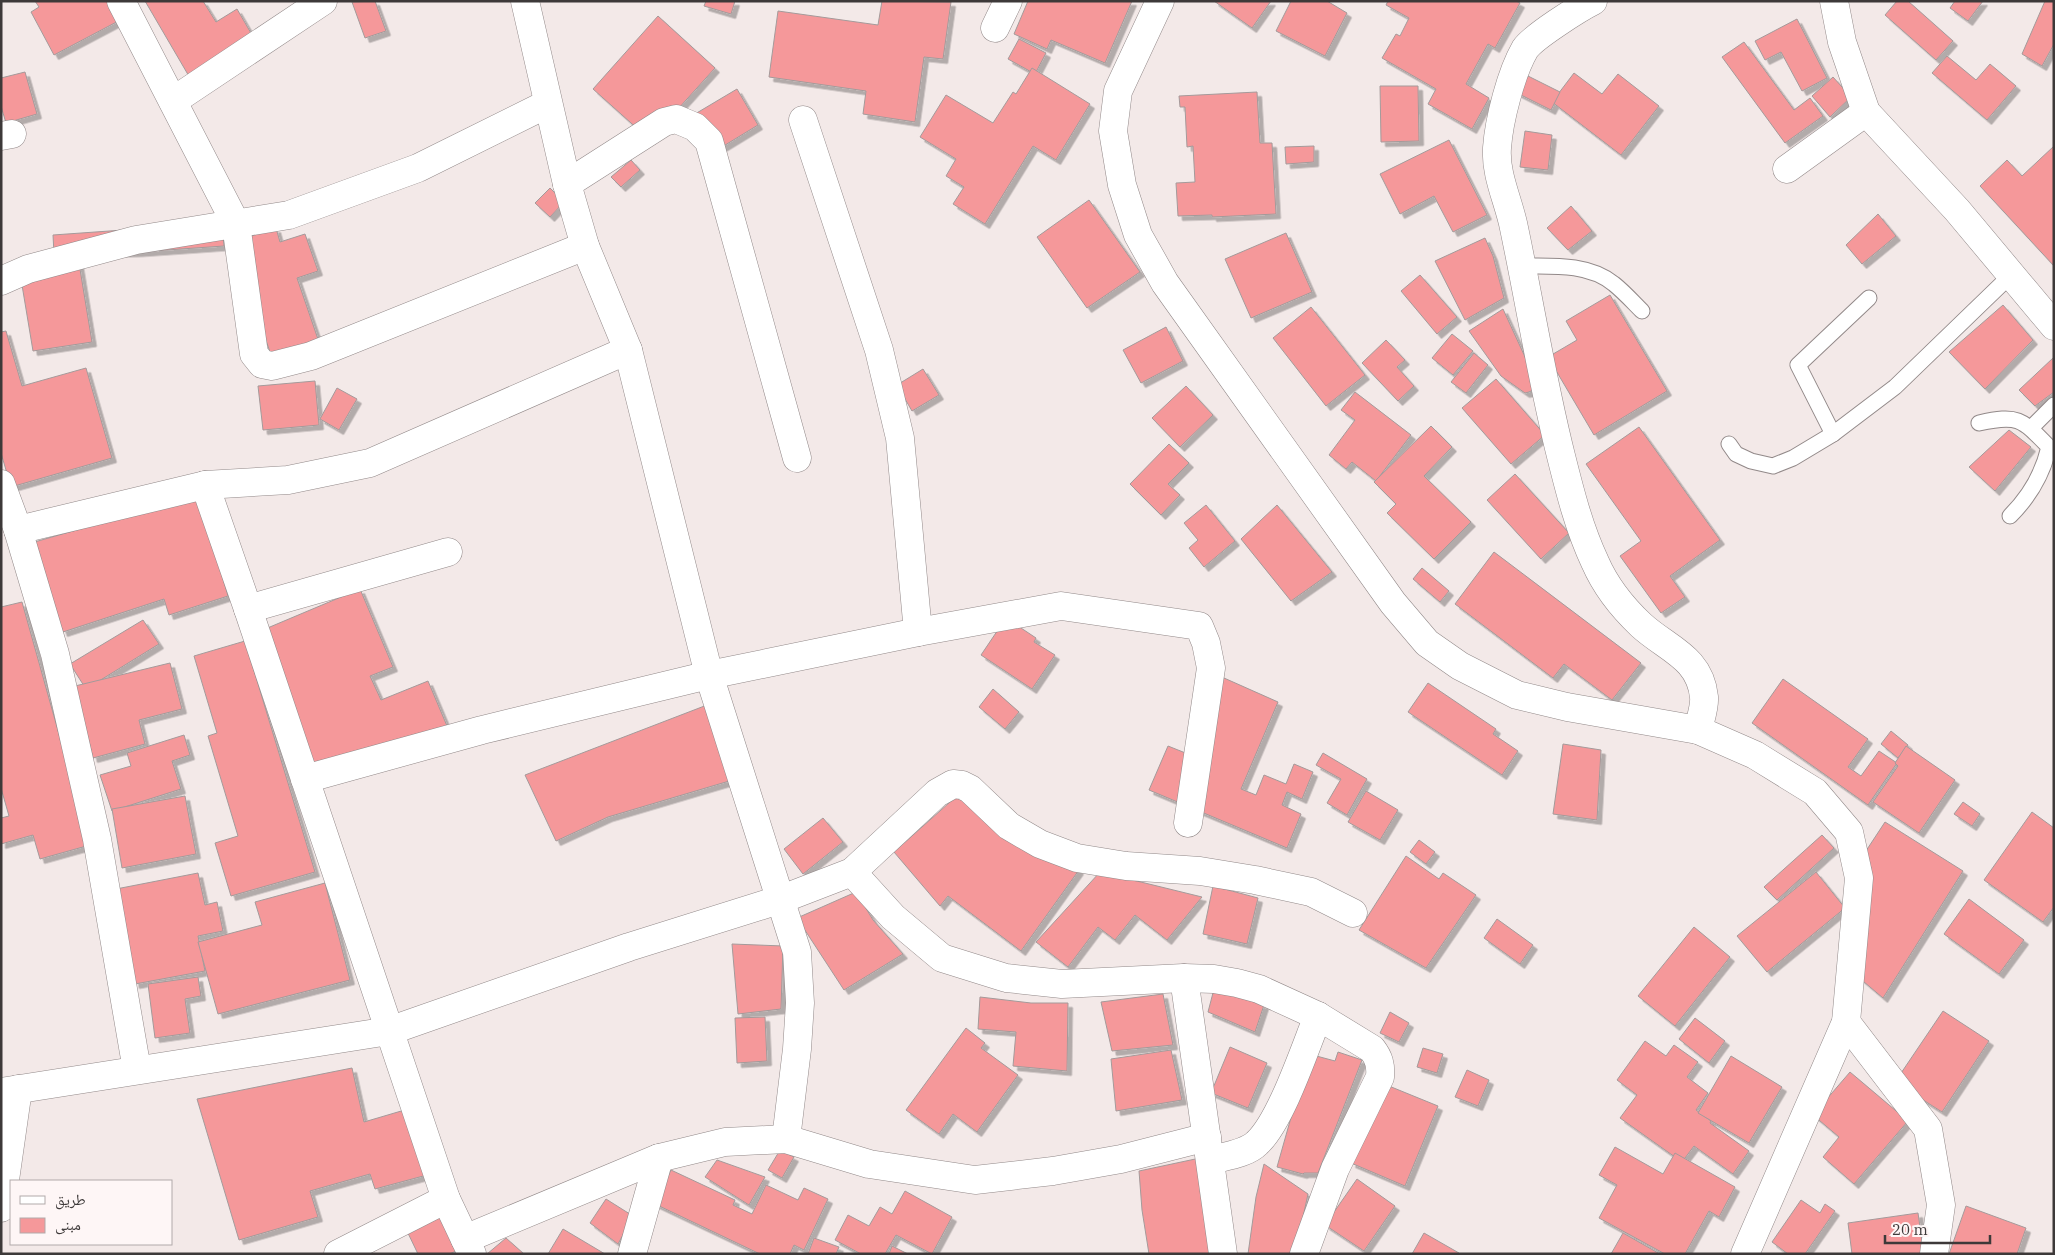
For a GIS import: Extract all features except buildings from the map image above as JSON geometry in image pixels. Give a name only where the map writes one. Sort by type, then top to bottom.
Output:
[{"type":"street","points":[[122,1],[236,224],[254,354],[262,364],[272,366],[311,356],[585,246]]},
{"type":"street","points":[[173,102],[323,1]]},
{"type":"street","points":[[525,1],[547,104],[567,184],[585,246],[628,350],[710,675],[782,899],[797,952],[800,1003],[797,1049],[786,1139]]},
{"type":"street","points":[[996,28],[1008,1]]},
{"type":"street","points":[[1160,1],[1118,91],[1113,131],[1122,185],[1138,235],[1165,283],[1393,602],[1428,644],[1460,666],[1517,695],[1567,707],[1698,730],[1755,755],[1815,792],[1849,832],[1859,878],[1846,1022],[1745,1254]]},
{"type":"street","points":[[1593,1],[1573,12],[1526,47],[1506,96],[1497,149],[1502,185],[1514,226],[1520,266],[1553,425],[1578,519],[1596,564],[1615,596],[1642,626],[1684,656],[1698,675],[1705,699],[1698,730]]},
{"type":"street","points":[[1834,1],[1842,42],[1866,112],[1957,210],[2054,326]]},
{"type":"street","points":[[1,281],[28,269],[136,240],[289,215],[418,168],[547,104]]},
{"type":"street","points":[[1787,169],[1866,112]]},
{"type":"street","points":[[567,184],[664,122],[676,119],[695,127],[708,141],[797,458]]},
{"type":"street","points":[[803,120],[879,350],[900,438],[918,632]]},
{"type":"street","points":[[18,530],[204,485],[288,480],[370,463],[628,350]]},
{"type":"street","points":[[1,484],[18,530],[55,654],[97,839],[137,1070]]},
{"type":"street","points":[[204,485],[248,609],[446,1199],[469,1247],[659,1158],[725,1142],[786,1139],[869,1164],[975,1180],[1053,1171],[1121,1159],[1209,1149],[1242,1152],[1257,1144],[1269,1129],[1318,1016]]},
{"type":"street","points":[[248,609],[448,552]]},
{"type":"street","points":[[305,779],[482,730],[710,675],[918,632],[1061,606],[1199,626],[1206,643],[1212,668],[1188,823]]},
{"type":"street","points":[[1,1208],[10,1090],[389,1030],[629,948],[782,899],[852,872],[937,793],[953,784],[962,785],[970,789],[1009,826],[1040,844],[1077,858],[1126,866],[1200,871],[1255,880],[1311,892],[1353,913]]},
{"type":"street","points":[[852,872],[893,917],[942,958],[1006,978],[1062,984],[1184,978],[1214,979],[1237,983],[1259,989],[1318,1016],[1372,1049],[1378,1057],[1380,1077],[1335,1169],[1304,1254]]},
{"type":"street","points":[[1184,978],[1223,1254]]},
{"type":"street","points":[[1846,1022],[1928,1129],[1941,1205],[1934,1254]]},
{"type":"street","points":[[632,1254],[659,1158]]},
{"type":"street","points":[[338,1254],[446,1199]]},
{"type":"lane","points":[[1520,266],[1573,267],[1593,273],[1612,283],[1642,311]]},
{"type":"lane","points":[[1729,444],[1736,454],[1751,461],[1773,466],[1792,458],[1833,434],[1895,388],[2012,274]]},
{"type":"lane","points":[[1833,434],[1798,365],[1869,298]]},
{"type":"lane","points":[[2031,428],[2054,405]]},
{"type":"lane","points":[[1979,423],[2011,418],[2031,428],[2049,447],[2045,461],[2027,497],[2010,516]]}]
